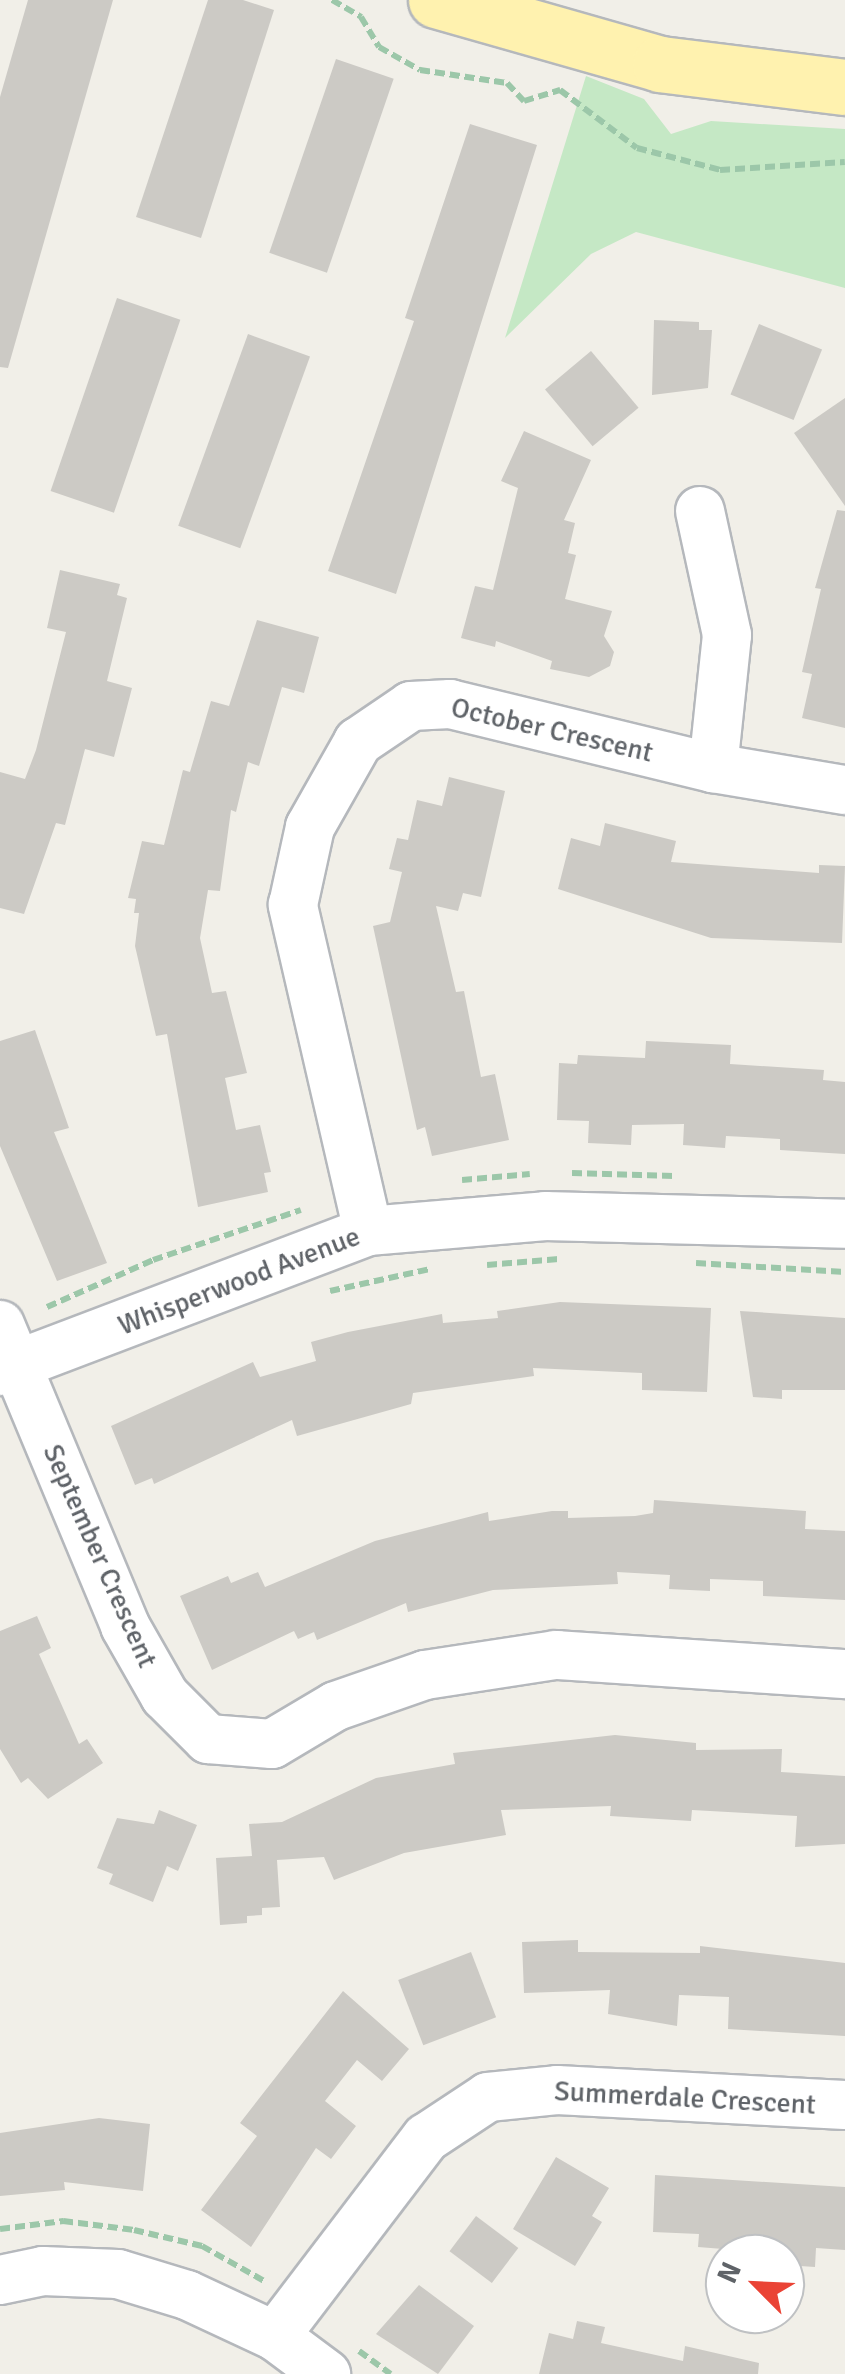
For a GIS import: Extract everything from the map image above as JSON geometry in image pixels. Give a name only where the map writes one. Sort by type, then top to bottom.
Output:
[{"type":"main road","points":[[436,0],[660,64],[845,87]]},
{"type":"street","points":[[700,511],[728,635],[713,768]]},
{"type":"street","name":"October Crescent","points":[[368,1230],[293,904],[310,826],[358,742],[411,706],[450,704],[713,768],[845,790]]},
{"type":"street","name":"Whisperwood Avenue","points":[[11,1344],[368,1230],[545,1216],[845,1224]]},
{"type":"street","name":"September Crescent","points":[[11,1344],[125,1626],[165,1696],[208,1739],[272,1744],[336,1706],[426,1675],[556,1655],[845,1674]]},
{"type":"street","name":"Summerdale Crescent","points":[[275,2336],[426,2138],[488,2097],[558,2090],[845,2105]]},
{"type":"street","points":[[0,2280],[43,2271],[118,2274],[187,2295],[275,2336],[326,2374]]},
{"type":"path","points":[[332,0],[361,17],[378,47],[420,70],[507,83],[524,100],[560,90],[637,148],[720,170],[845,162]]},
{"type":"path","points":[[448,1181],[542,1174]]},
{"type":"path","points":[[560,1174],[692,1177]]},
{"type":"path","points":[[11,1344],[154,1260],[317,1206]]},
{"type":"path","points":[[468,1266],[566,1258]]},
{"type":"path","points":[[686,1263],[845,1272]]},
{"type":"path","points":[[314,1295],[448,1268]]},
{"type":"green space","points":[[586,76],[644,99],[671,134],[711,121],[845,129],[845,288],[636,232],[591,254],[505,338]]},
{"type":"building","points":[[28,0],[113,0],[8,368],[0,367],[0,97]]},
{"type":"building","points":[[208,0],[243,0],[274,10],[201,238],[136,217]]},
{"type":"building","points":[[336,59],[394,79],[327,273],[269,253]]},
{"type":"building","points":[[470,124],[537,145],[396,594],[328,571],[414,321],[405,318]]},
{"type":"building","points":[[117,298],[180,320],[114,513],[51,491]]},
{"type":"building","points":[[654,320],[699,322],[699,330],[712,330],[708,388],[652,395]]},
{"type":"building","points":[[759,324],[822,349],[794,420],[731,394]]},
{"type":"building","points":[[248,334],[310,357],[240,548],[178,526]]},
{"type":"building","points":[[591,351],[639,408],[593,446],[545,390]]},
{"type":"building","points":[[845,398],[845,506],[794,433]]},
{"type":"building","points":[[524,431],[591,460],[564,520],[575,523],[568,553],[576,555],[565,599],[612,611],[604,636],[614,652],[610,666],[589,677],[550,669],[552,661],[496,641],[495,647],[461,638],[475,586],[493,590],[518,488],[501,481]]},
{"type":"building","points":[[837,510],[845,511],[845,728],[802,718],[812,674],[802,672],[821,589],[815,588]]},
{"type":"building","points":[[60,570],[120,584],[117,595],[127,598],[107,681],[132,688],[114,757],[85,749],[65,825],[56,823],[24,914],[0,908],[0,772],[25,779],[36,750],[66,632],[47,628]]},
{"type":"building","points":[[257,620],[319,637],[304,693],[282,687],[259,766],[248,762],[236,812],[231,810],[220,891],[208,890],[200,938],[212,993],[226,991],[247,1073],[225,1078],[236,1130],[260,1125],[271,1172],[264,1173],[268,1192],[198,1207],[167,1034],[156,1036],[135,946],[139,913],[134,913],[136,899],[128,898],[142,841],[164,845],[183,770],[190,772],[211,701],[229,706]]},
{"type":"building","points":[[449,777],[505,791],[481,897],[463,893],[458,911],[436,906],[456,992],[464,991],[481,1077],[495,1074],[509,1140],[432,1156],[425,1127],[417,1130],[373,926],[390,922],[402,872],[389,869],[397,838],[408,840],[417,800],[442,806]]},
{"type":"building","points":[[605,823],[676,841],[671,862],[819,873],[819,865],[845,866],[842,943],[711,938],[558,889],[571,838],[600,846]]},
{"type":"building","points":[[35,1030],[69,1128],[54,1132],[107,1263],[57,1281],[0,1146],[0,1041]]},
{"type":"building","points":[[646,1041],[731,1045],[730,1064],[824,1070],[823,1080],[845,1082],[845,1154],[780,1150],[780,1139],[726,1136],[725,1148],[683,1145],[684,1124],[632,1125],[631,1145],[588,1143],[589,1121],[557,1120],[559,1063],[577,1064],[578,1055],[645,1058]]},
{"type":"building","points":[[560,1302],[711,1308],[707,1392],[642,1390],[642,1373],[533,1368],[534,1376],[413,1393],[411,1404],[297,1436],[292,1420],[154,1484],[152,1478],[135,1485],[111,1426],[253,1362],[260,1377],[316,1361],[311,1342],[442,1314],[443,1323],[498,1318],[497,1311]]},
{"type":"building","points":[[740,1311],[845,1318],[845,1390],[782,1390],[782,1399],[753,1397]]},
{"type":"building","points":[[654,1500],[806,1511],[805,1529],[845,1531],[845,1600],[763,1596],[763,1581],[710,1579],[710,1591],[669,1589],[670,1575],[617,1572],[618,1584],[493,1590],[408,1612],[406,1603],[317,1640],[314,1632],[298,1639],[294,1631],[212,1670],[180,1596],[228,1576],[231,1583],[258,1572],[265,1587],[375,1541],[488,1512],[489,1521],[552,1511],[568,1511],[568,1518],[635,1516],[653,1513]]},
{"type":"building","points":[[37,1616],[51,1648],[39,1654],[79,1744],[87,1739],[103,1763],[48,1799],[28,1778],[21,1783],[0,1749],[0,1631]]},
{"type":"building","points":[[615,1735],[696,1743],[696,1750],[782,1749],[781,1772],[845,1776],[845,1844],[795,1847],[797,1816],[692,1810],[691,1821],[610,1816],[611,1806],[501,1810],[506,1835],[404,1853],[334,1880],[324,1857],[277,1860],[280,1907],[262,1908],[262,1915],[247,1916],[247,1923],[220,1925],[216,1858],[252,1856],[249,1824],[282,1822],[376,1778],[455,1764],[453,1753]]},
{"type":"building","points":[[159,1810],[197,1825],[178,1871],[167,1866],[153,1902],[109,1884],[113,1874],[97,1868],[117,1818],[154,1824]]},
{"type":"building","points":[[578,1940],[578,1952],[700,1953],[700,1946],[845,1963],[845,2036],[728,2029],[729,1997],[679,1995],[677,2026],[608,2014],[610,1990],[524,1993],[522,1942]]},
{"type":"building","points":[[471,1952],[496,2017],[423,2045],[398,1980]]},
{"type":"building","points":[[343,1991],[409,2049],[382,2081],[357,2060],[325,2101],[356,2126],[331,2159],[316,2148],[251,2247],[201,2210],[257,2136],[240,2123]]},
{"type":"building","points":[[99,2118],[150,2124],[143,2191],[64,2182],[65,2190],[0,2196],[0,2133]]},
{"type":"building","points":[[556,2157],[609,2188],[592,2216],[602,2222],[575,2266],[513,2229]]},
{"type":"building","points":[[655,2175],[845,2187],[845,2250],[816,2248],[815,2267],[805,2266],[805,2234],[705,2234],[705,2248],[698,2247],[699,2234],[653,2232]]},
{"type":"building","points":[[476,2216],[518,2248],[492,2283],[450,2251]]},
{"type":"building","points":[[419,2285],[474,2326],[438,2374],[376,2334]]},
{"type":"building","points":[[577,2321],[605,2327],[601,2343],[683,2361],[685,2346],[759,2363],[758,2374],[539,2374],[549,2333],[573,2339]]}]
